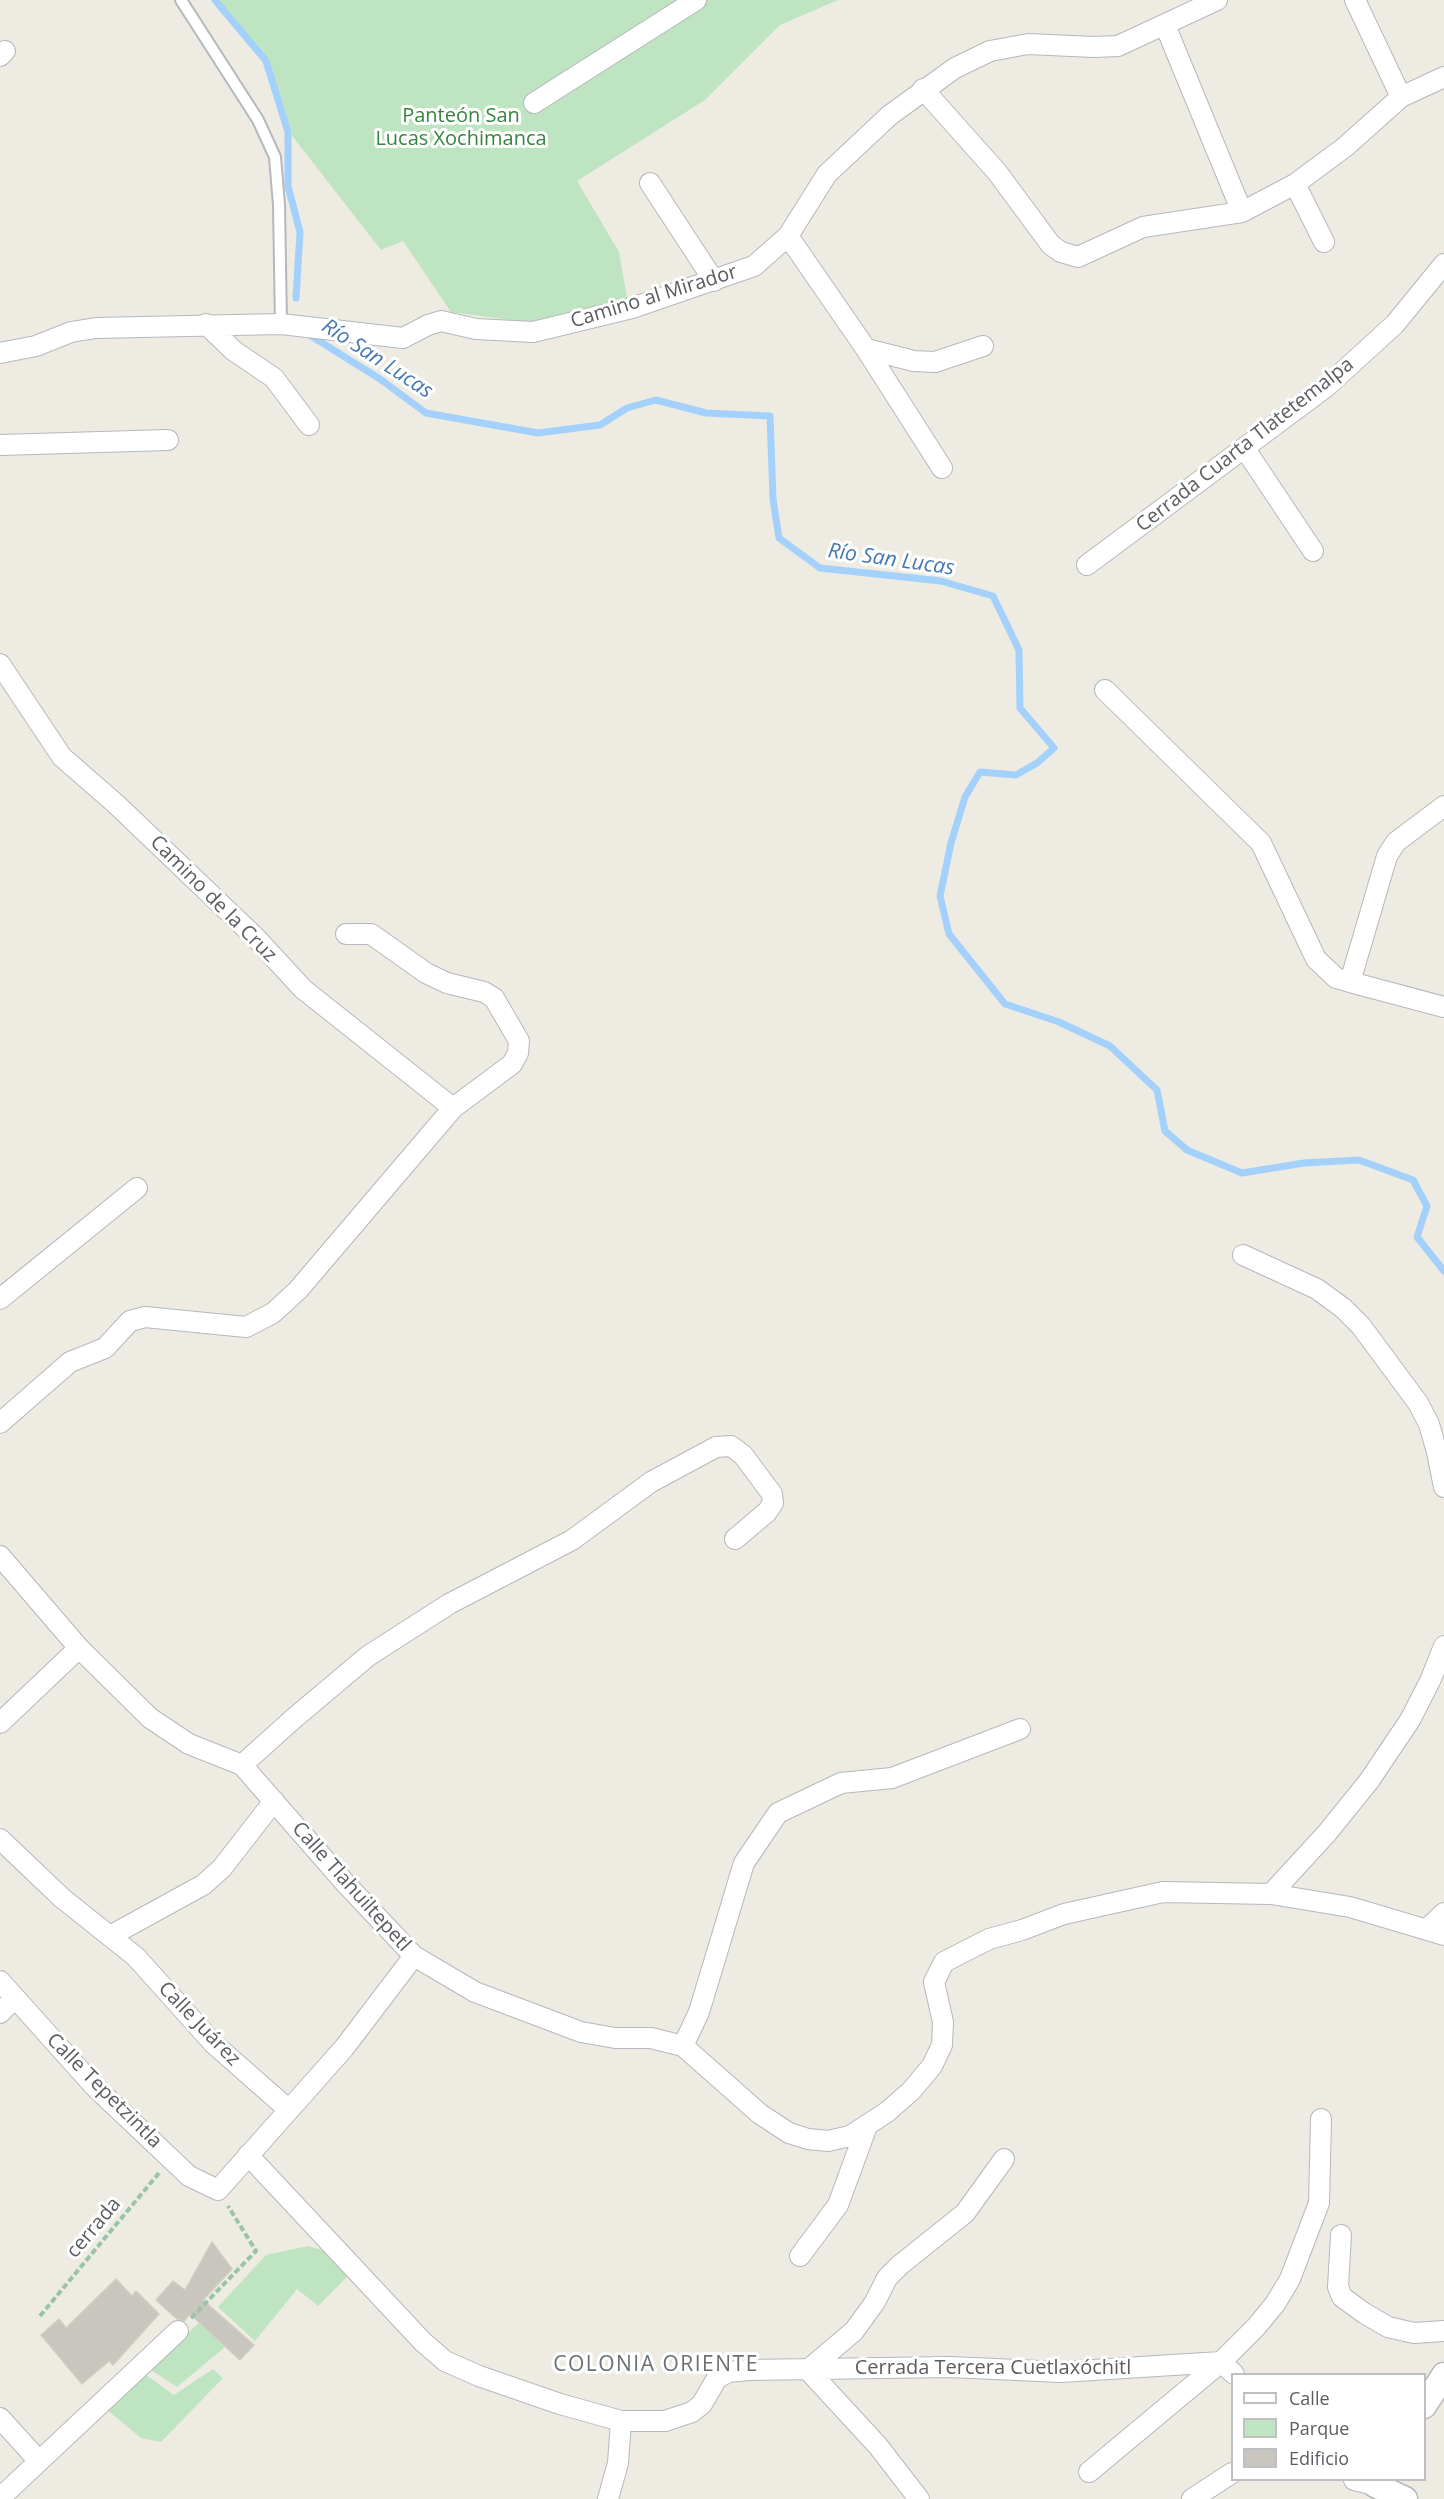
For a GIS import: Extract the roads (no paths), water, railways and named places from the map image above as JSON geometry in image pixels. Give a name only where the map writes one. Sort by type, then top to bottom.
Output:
[{"type":"street","points":[[534,103],[696,0]]},
{"type":"street","name":"Camino al Mirador","points":[[0,352],[36,346],[72,333],[96,328],[281,324],[403,338],[441,321],[476,329],[533,332],[633,308],[754,266],[788,236],[827,174],[890,115],[922,89],[955,68],[990,51],[1028,44],[1118,46],[1217,0]]},
{"type":"street","points":[[1355,0],[1401,97]]},
{"type":"street","points":[[1165,25],[1242,212]]},
{"type":"street","points":[[922,89],[997,172],[1051,245],[1061,252],[1078,257],[1143,227],[1242,212],[1295,184],[1345,147],[1401,97],[1444,77]]},
{"type":"street","points":[[651,183],[714,281]]},
{"type":"street","points":[[1295,184],[1324,242]]},
{"type":"street","points":[[788,236],[866,349],[942,468]]},
{"type":"street","name":"Cerrada Cuarta Tlatetemalpa","points":[[1087,566],[1326,387],[1395,324],[1444,264]]},
{"type":"street","points":[[206,324],[234,351],[274,378],[309,425]]},
{"type":"street","points":[[866,349],[914,361],[935,362],[983,346]]},
{"type":"street","points":[[0,446],[168,440]]},
{"type":"street","points":[[1245,449],[1313,551]]},
{"type":"street","name":"Camino de la Cruz","points":[[0,664],[62,757],[157,843],[256,938],[303,989],[453,1108]]},
{"type":"street","points":[[1105,690],[1261,843],[1316,959],[1336,978],[1442,1003]]},
{"type":"street","points":[[1350,982],[1387,856],[1396,842],[1444,806]]},
{"type":"street","points":[[0,1423],[70,1362],[105,1348],[130,1321],[145,1317],[246,1327],[273,1313],[298,1290],[453,1108],[512,1064],[518,1053],[519,1041],[494,998],[484,992],[447,983],[426,973],[371,934],[346,934]]},
{"type":"street","points":[[0,1299],[137,1188]]},
{"type":"street","points":[[1243,1255],[1317,1288],[1343,1308],[1361,1326],[1418,1402],[1429,1424],[1444,1487]]},
{"type":"street","points":[[242,1766],[368,1656],[449,1604],[572,1540],[651,1482],[716,1447],[731,1446],[743,1455],[772,1494],[773,1503],[767,1512],[735,1539]]},
{"type":"street","name":"Calle Tlahuiltepetl","points":[[0,1556],[79,1648],[150,1718],[189,1744],[242,1766],[346,1884],[414,1956],[475,1992],[558,2024],[615,2038],[651,2038],[683,2046],[760,2114],[789,2133],[808,2139],[828,2141],[850,2136],[867,2126],[911,2091],[932,2066],[942,2045],[943,2033],[943,2022],[934,1982],[944,1962],[968,1948],[1064,1914],[1162,1892],[1271,1894],[1350,1907],[1436,1932]]},
{"type":"street","points":[[1271,1894],[1327,1833],[1370,1781],[1410,1720],[1430,1681],[1444,1646]]},
{"type":"street","points":[[0,1723],[79,1648]]},
{"type":"street","points":[[683,2046],[699,2012],[744,1863],[778,1813],[841,1782],[892,1778],[1020,1729]]},
{"type":"street","points":[[110,1936],[203,1886],[222,1868],[274,1801]]},
{"type":"street","name":"Calle Juárez","points":[[0,1839],[62,1898],[136,1957],[214,2044],[289,2110]]},
{"type":"street","points":[[1436,1932],[1444,1913]]},
{"type":"street","points":[[248,2155],[344,2048],[414,1956]]},
{"type":"street","name":"Calle Tepetzintla","points":[[0,1982],[95,2086],[189,2176],[218,2190],[248,2155]]},
{"type":"street","points":[[0,2013],[15,1998]]},
{"type":"street","points":[[1089,2472],[1227,2368],[1275,2304],[1290,2279],[1319,2203],[1321,2120]]},
{"type":"street","points":[[800,2256],[838,2205],[867,2126]]},
{"type":"street","name":"Cerrada Tercera Cuetlaxóchitl","points":[[248,2155],[423,2342],[445,2361],[479,2376],[560,2404],[621,2421],[665,2421],[692,2412],[702,2404],[717,2378],[729,2372],[748,2370],[950,2367],[1061,2372],[1227,2368]]},
{"type":"street","points":[[919,2499],[878,2446],[808,2370],[854,2331],[875,2302],[887,2278],[964,2213],[1004,2158]]},
{"type":"street","points":[[1341,2235],[1338,2287],[1342,2297],[1364,2313],[1388,2326],[1414,2333],[1444,2331]]},
{"type":"street","points":[[0,2498],[178,2331]]},
{"type":"street","points":[[1426,2404],[1444,2375]]},
{"type":"street","points":[[0,2418],[38,2460]]},
{"type":"street","points":[[608,2499],[618,2463],[621,2421]]},
{"type":"street","points":[[1192,2499],[1231,2475]]},
{"type":"street","points":[[1369,2481],[1405,2499]]},
{"type":"lane","points":[[181,0],[258,120],[275,157],[279,205],[281,324]]},
{"type":"waterway","name":"Río San Lucas","points":[[215,0],[266,61],[288,132],[288,186],[300,232],[296,298]]},
{"type":"waterway","name":"Río San Lucas","points":[[308,334],[380,379],[426,413],[538,433],[600,425],[627,408],[656,400],[706,413],[770,416],[773,499],[779,538],[820,568],[941,581],[993,596],[1019,650],[1020,708],[1054,748],[1037,763],[1016,775],[980,772],[965,797],[951,843],[940,896],[949,934],[1005,1004],[1059,1022],[1110,1046],[1157,1090],[1165,1131],[1187,1150],[1242,1173],[1304,1163],[1359,1160],[1413,1180],[1427,1206],[1417,1237],[1444,1271]]},
{"type":"district","name":"COLONIA ORIENTE","points":[[656,2365]]},
{"type":"park label","name":"Panteón San Lucas Xochimanca","points":[[461,128]]}]
